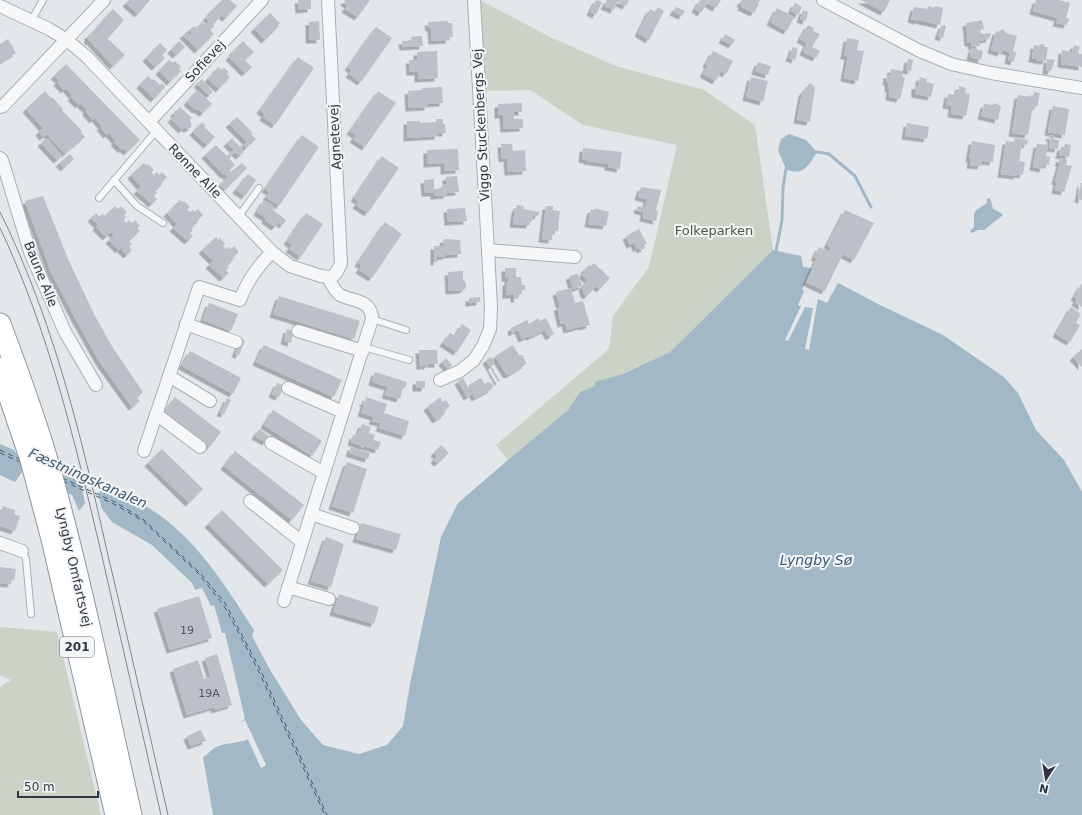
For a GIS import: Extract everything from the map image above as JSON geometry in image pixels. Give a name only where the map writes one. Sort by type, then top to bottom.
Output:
[{"type":"highway","name":"Lyngby Omfartsvej","points":[[0,324],[24,387],[43,474],[52,539],[116,815]]},
{"type":"highway","name":"Lyngby Omfartsvej","points":[[0,368],[31,460],[55,489],[131,815]]},
{"type":"street","points":[[0,107],[3,106],[104,0]]},
{"type":"street","name":"Sofievej","points":[[153,126],[262,0]]},
{"type":"street","name":"Agnetevej","points":[[328,0],[341,256],[341,264],[332,275]]},
{"type":"street","name":"Viggo Stuckenbergs Vej","points":[[440,380],[460,372],[474,360],[483,346],[490,329],[491,307],[474,0]]},
{"type":"street","points":[[823,0],[918,50],[951,64],[991,73],[1082,88]]},
{"type":"street","name":"Rønne Alle","points":[[0,6],[67,40],[87,57],[272,252],[286,264],[294,268],[332,275]]},
{"type":"street","name":"Baune Alle","points":[[0,158],[2,160],[30,252],[65,332],[96,385]]},
{"type":"street","points":[[488,250],[575,257]]},
{"type":"street","points":[[144,451],[199,287],[240,300],[245,286],[258,266],[272,252]]},
{"type":"street","points":[[284,601],[372,319],[372,313],[366,304],[340,294],[335,289],[332,275]]},
{"type":"street","points":[[186,324],[236,342]]},
{"type":"street","points":[[298,331],[363,349]]},
{"type":"street","points":[[169,376],[210,401]]},
{"type":"street","points":[[288,388],[343,412]]},
{"type":"street","points":[[156,414],[200,447]]},
{"type":"street","points":[[271,443],[324,473]]},
{"type":"street","points":[[250,501],[302,542]]},
{"type":"street","points":[[311,514],[353,528]]},
{"type":"street","points":[[0,543],[22,551]]},
{"type":"street","points":[[288,587],[329,599]]},
{"type":"lane","points":[[31,21],[41,0]]},
{"type":"lane","points":[[99,198],[114,180],[153,126]]},
{"type":"lane","points":[[114,180],[137,206],[163,223]]},
{"type":"lane","points":[[239,216],[259,188]]},
{"type":"lane","points":[[372,319],[406,330]]},
{"type":"lane","points":[[363,349],[408,360]]},
{"type":"lane","points":[[22,551],[26,559],[31,614]]},
{"type":"green space","name":"Folkeparken","points":[[480,0],[550,37],[616,66],[704,90],[755,125],[773,250],[670,352],[623,374],[596,382],[596,386],[580,392],[568,410],[508,460],[496,445],[609,349],[613,316],[649,267],[677,145],[583,125],[530,90],[485,91]]},
{"type":"green space","points":[[0,627],[57,632],[101,815],[0,815],[0,687],[11,680],[0,675]]},
{"type":"water","points":[[789,134],[806,140],[817,152],[808,165],[801,171],[797,172],[786,169],[778,150],[781,139]]},
{"type":"water","points":[[990,198],[993,209],[1003,215],[984,230],[978,230],[972,233],[970,231],[974,227],[975,212],[987,203],[987,199]]},
{"type":"water","name":"Lyngby Sø","points":[[773,250],[801,256],[803,267],[810,268],[878,304],[943,335],[1004,377],[1018,393],[1036,430],[1064,460],[1082,492],[1082,815],[213,815],[203,757],[216,747],[247,740],[248,738],[240,722],[245,719],[225,633],[222,633],[214,605],[211,606],[202,588],[195,590],[192,583],[152,545],[112,522],[102,509],[86,502],[79,511],[72,495],[22,472],[15,482],[0,475],[0,444],[14,450],[17,455],[62,475],[71,472],[82,484],[99,493],[103,488],[136,501],[158,514],[191,543],[231,594],[254,630],[252,636],[269,668],[301,720],[323,745],[359,754],[387,745],[403,726],[410,684],[441,537],[458,503],[568,410],[580,392],[595,386],[595,382],[623,374],[670,352]]},
{"type":"pier","points":[[813,267],[839,281],[827,303],[818,299],[809,350],[805,349],[813,308],[805,307],[788,341],[785,340],[801,306],[798,305],[804,291],[802,289]]},
{"type":"pier","points":[[81,483],[98,491],[102,511],[85,503]]},
{"type":"pier","points":[[245,720],[266,765],[261,768],[240,722]]},
{"type":"building","points":[[129,0],[150,0],[138,14],[126,3]]},
{"type":"building","points":[[222,0],[230,0],[237,6],[226,18],[222,15],[213,24],[215,26],[210,30],[214,34],[198,50],[183,35],[187,32],[190,35],[192,33],[189,30],[194,26],[196,28],[202,22],[205,25],[209,21],[206,17],[209,14],[214,19],[209,13]]},
{"type":"building","points":[[298,0],[311,0],[311,9],[299,10]]},
{"type":"building","points":[[345,0],[370,0],[358,17],[345,9],[348,5],[344,2]]},
{"type":"building","points":[[596,0],[602,2],[596,15],[590,12]]},
{"type":"building","points":[[604,0],[629,0],[626,6],[617,2],[614,10],[604,6],[607,1]]},
{"type":"building","points":[[700,0],[721,0],[716,8],[707,3],[701,13],[695,9]]},
{"type":"building","points":[[742,0],[760,0],[754,13],[741,7],[742,4],[740,3]]},
{"type":"building","points":[[861,0],[890,0],[884,12]]},
{"type":"building","points":[[1036,0],[1059,0],[1070,3],[1066,18],[1069,19],[1067,25],[1056,23],[1058,18],[1033,11]]},
{"type":"building","points":[[795,3],[802,7],[798,15],[791,11]]},
{"type":"building","points":[[928,6],[943,8],[940,25],[911,19],[914,7],[927,9]]},
{"type":"building","points":[[658,7],[664,11],[649,40],[638,33],[650,9],[655,12]]},
{"type":"building","points":[[676,7],[685,11],[682,16],[673,12]]},
{"type":"building","points":[[777,8],[794,17],[787,31],[770,22]]},
{"type":"building","points":[[113,9],[124,20],[110,36],[108,36],[108,40],[125,55],[113,66],[90,41],[88,41],[88,35],[90,35]]},
{"type":"building","points":[[803,10],[808,12],[806,21],[800,19]]},
{"type":"building","points":[[270,13],[280,23],[278,25],[279,26],[265,40],[254,29]]},
{"type":"building","points":[[982,20],[984,29],[980,30],[981,34],[991,33],[989,39],[979,41],[980,46],[972,47],[971,43],[968,43],[966,23]]},
{"type":"building","points":[[319,21],[320,40],[309,40],[309,22]]},
{"type":"building","points":[[448,21],[448,23],[452,23],[453,37],[449,37],[449,40],[432,41],[431,28],[429,28],[428,22]]},
{"type":"building","points":[[808,25],[814,28],[813,31],[820,34],[812,47],[820,51],[816,58],[803,52],[807,43],[800,39]]},
{"type":"building","points":[[942,25],[946,26],[943,38],[938,36]]},
{"type":"building","points":[[376,27],[392,38],[361,82],[349,74],[352,70],[348,67]]},
{"type":"building","points":[[1003,29],[1006,33],[1017,36],[1013,51],[1016,52],[1014,62],[1008,60],[1010,52],[1002,50],[1001,53],[991,50],[996,31],[998,32]]},
{"type":"building","points":[[725,34],[735,40],[732,45],[722,40]]},
{"type":"building","points":[[422,36],[423,46],[403,47],[402,41],[412,41],[411,37]]},
{"type":"building","points":[[847,38],[859,40],[857,50],[864,51],[858,81],[844,78],[848,56],[844,56]]},
{"type":"building","points":[[8,39],[16,53],[0,63],[0,44]]},
{"type":"building","points":[[179,41],[185,47],[176,55],[171,50]]},
{"type":"building","points":[[243,41],[254,52],[245,60],[252,67],[245,73],[229,57]]},
{"type":"building","points":[[160,43],[167,50],[162,55],[165,58],[155,67],[146,58]]},
{"type":"building","points":[[1041,44],[1048,47],[1046,61],[1032,59],[1034,45],[1039,46]]},
{"type":"building","points":[[1075,45],[1080,47],[1078,53],[1082,54],[1082,67],[1061,64],[1062,50],[1072,52]]},
{"type":"building","points":[[793,47],[798,49],[795,60],[789,58]]},
{"type":"building","points":[[972,48],[983,51],[981,60],[970,57]]},
{"type":"building","points":[[437,51],[438,78],[418,79],[418,72],[410,72],[409,60],[417,60],[417,52]]},
{"type":"building","points":[[713,51],[733,61],[726,74],[721,71],[716,81],[703,74],[708,65],[706,64]]},
{"type":"building","points":[[298,57],[314,68],[275,125],[263,117],[265,114],[260,110]]},
{"type":"building","points":[[908,59],[913,60],[911,71],[906,70]]},
{"type":"building","points":[[1047,59],[1055,60],[1051,71],[1046,71]]},
{"type":"building","points":[[169,60],[173,63],[175,61],[181,67],[179,69],[181,71],[170,82],[159,71]]},
{"type":"building","points":[[758,62],[771,66],[768,75],[755,71]]},
{"type":"building","points":[[66,64],[140,140],[127,152],[123,148],[122,150],[114,142],[116,141],[109,133],[107,135],[95,118],[93,120],[86,112],[87,110],[71,97],[73,96],[66,88],[64,90],[57,82],[59,80],[54,76]]},
{"type":"building","points":[[218,67],[222,70],[224,68],[229,72],[227,74],[230,77],[219,89],[208,79]]},
{"type":"building","points":[[891,69],[903,71],[902,77],[905,77],[900,99],[889,97],[890,89],[888,88],[888,82],[886,82],[887,75],[890,75]]},
{"type":"building","points":[[148,76],[160,85],[162,83],[165,87],[154,99],[140,85]]},
{"type":"building","points":[[751,77],[768,81],[763,102],[746,97]]},
{"type":"building","points":[[920,77],[927,79],[926,82],[934,84],[931,97],[915,94],[915,86],[918,86]]},
{"type":"building","points":[[202,79],[213,92],[209,95],[197,84]]},
{"type":"building","points":[[810,83],[815,87],[810,122],[797,120],[802,93]]},
{"type":"building","points":[[959,86],[966,88],[965,93],[970,94],[966,116],[951,114],[952,106],[946,105],[948,94],[954,95],[954,91],[958,92]]},
{"type":"building","points":[[442,87],[443,103],[428,104],[428,107],[409,108],[408,91],[422,90],[422,88]]},
{"type":"building","points":[[197,90],[212,104],[203,113],[197,109],[196,110],[187,102]]},
{"type":"building","points":[[45,91],[63,109],[62,110],[82,131],[81,132],[85,137],[65,154],[47,134],[43,137],[39,132],[43,128],[26,109]]},
{"type":"building","points":[[378,91],[396,103],[365,147],[353,139],[356,135],[350,131]]},
{"type":"building","points":[[1034,92],[1040,93],[1037,107],[1033,106],[1028,135],[1012,133],[1018,95],[1033,97]]},
{"type":"building","points":[[522,103],[522,112],[514,112],[514,119],[523,119],[523,128],[504,129],[503,115],[498,115],[498,104]]},
{"type":"building","points":[[994,103],[1001,106],[998,120],[981,116],[984,104],[993,105]]},
{"type":"building","points":[[1053,106],[1069,109],[1065,135],[1048,132]]},
{"type":"building","points":[[180,107],[192,118],[190,120],[192,126],[190,128],[186,129],[185,127],[182,130],[171,119]]},
{"type":"building","points":[[237,117],[253,133],[251,134],[256,139],[246,148],[244,146],[247,142],[229,124]]},
{"type":"building","points":[[436,119],[443,119],[446,133],[438,133],[438,136],[407,138],[407,121],[420,121],[420,123],[436,122]]},
{"type":"building","points":[[202,122],[206,126],[204,127],[215,137],[207,145],[193,132]]},
{"type":"building","points":[[907,123],[929,127],[927,139],[905,136]]},
{"type":"building","points":[[302,135],[319,147],[279,206],[266,197],[270,192],[265,189]]},
{"type":"building","points":[[1050,135],[1054,136],[1053,139],[1059,140],[1058,149],[1049,148],[1051,138],[1049,138]]},
{"type":"building","points":[[47,138],[62,156],[57,160],[41,143]]},
{"type":"building","points":[[232,138],[240,147],[241,145],[243,147],[241,149],[244,152],[239,156],[235,152],[229,158],[235,165],[229,170],[231,172],[242,163],[247,168],[225,190],[220,184],[228,177],[225,174],[224,175],[205,155],[216,145],[227,156],[234,150],[227,143]]},
{"type":"building","points":[[1015,138],[1028,140],[1027,145],[1022,144],[1019,161],[1025,162],[1023,175],[1017,174],[1017,176],[1001,174],[1006,141],[1014,142]]},
{"type":"building","points":[[972,141],[995,145],[993,162],[982,161],[981,166],[970,165],[971,159],[969,159]]},
{"type":"building","points":[[501,144],[512,144],[513,151],[525,150],[526,171],[508,172],[507,158],[502,159]]},
{"type":"building","points":[[1037,144],[1048,145],[1046,156],[1050,157],[1049,165],[1044,164],[1043,169],[1033,167]]},
{"type":"building","points":[[1065,144],[1071,145],[1069,157],[1059,155],[1061,147],[1064,147]]},
{"type":"building","points":[[583,148],[622,152],[620,169],[608,167],[608,164],[582,159]]},
{"type":"building","points":[[458,149],[459,170],[444,171],[444,163],[427,164],[427,150]]},
{"type":"building","points":[[70,154],[74,159],[64,168],[59,163]]},
{"type":"building","points":[[382,156],[399,168],[368,213],[356,205],[359,201],[354,198]]},
{"type":"building","points":[[1060,158],[1067,160],[1066,165],[1072,166],[1064,192],[1055,190],[1057,182],[1055,181]]},
{"type":"building","points":[[144,163],[146,165],[148,164],[154,170],[151,172],[154,175],[157,172],[159,175],[162,172],[167,177],[161,184],[162,185],[155,191],[157,193],[154,196],[157,199],[152,204],[137,191],[141,187],[131,175]]},
{"type":"building","points":[[248,174],[256,180],[245,196],[236,190]]},
{"type":"building","points":[[457,176],[459,192],[434,196],[434,193],[425,193],[424,180],[434,179],[434,189],[442,189],[442,185],[446,184],[446,177]]},
{"type":"building","points":[[1082,183],[1082,200],[1078,199]]},
{"type":"building","points":[[641,187],[661,190],[656,210],[658,211],[656,221],[643,218],[644,212],[637,210],[638,206],[645,208],[647,199],[638,197]]},
{"type":"building","points":[[43,196],[68,259],[94,314],[113,348],[143,392],[137,398],[140,401],[132,407],[99,361],[51,272],[25,201]]},
{"type":"building","points":[[180,200],[182,202],[184,201],[190,207],[187,209],[190,212],[193,210],[195,212],[198,209],[203,215],[191,228],[193,230],[190,233],[193,236],[188,241],[173,228],[177,224],[167,213]]},
{"type":"building","points":[[264,200],[275,207],[273,210],[286,220],[283,225],[279,222],[275,227],[257,212]]},
{"type":"building","points":[[517,205],[524,206],[523,209],[539,212],[538,216],[533,216],[530,225],[513,224]]},
{"type":"building","points":[[115,206],[118,209],[121,206],[127,212],[124,215],[126,217],[124,220],[126,223],[129,220],[132,223],[135,220],[140,226],[137,228],[140,231],[129,241],[132,244],[129,247],[132,250],[127,255],[120,248],[119,250],[109,240],[114,235],[111,232],[106,237],[96,227],[98,225],[91,218],[96,213],[99,217],[102,214],[105,216]]},
{"type":"building","points":[[546,206],[553,206],[553,210],[560,211],[558,231],[553,230],[552,240],[542,239]]},
{"type":"building","points":[[465,208],[467,221],[448,222],[447,209]]},
{"type":"building","points":[[595,208],[609,212],[606,226],[588,224],[591,209],[595,210]]},
{"type":"building","points":[[845,210],[874,223],[854,260],[843,254],[825,291],[806,282],[817,258],[814,257],[819,247],[829,252],[831,248],[827,245]]},
{"type":"building","points":[[306,213],[323,224],[301,257],[289,249],[292,245],[287,241]]},
{"type":"building","points":[[385,222],[402,234],[372,278],[359,270],[362,265],[358,263]]},
{"type":"building","points":[[639,229],[647,244],[644,245],[645,248],[640,250],[639,247],[637,249],[634,243],[630,245],[626,236]]},
{"type":"building","points":[[216,237],[218,240],[220,238],[225,244],[223,246],[226,249],[228,247],[231,249],[234,246],[239,252],[232,258],[234,259],[227,266],[229,267],[226,270],[229,273],[223,278],[209,265],[213,261],[202,250]]},
{"type":"building","points":[[443,240],[460,240],[461,254],[437,257],[437,262],[434,262],[434,246],[444,246]]},
{"type":"building","points":[[594,263],[610,278],[600,289],[596,286],[587,296],[584,294],[582,286],[588,280],[582,275],[585,271],[584,270],[589,265],[591,266]]},
{"type":"building","points":[[505,268],[516,268],[516,277],[521,277],[522,285],[525,285],[525,290],[522,290],[522,294],[517,295],[518,299],[514,299],[514,295],[506,295],[506,282],[508,282],[508,278],[505,278]]},
{"type":"building","points":[[463,271],[463,280],[466,283],[466,288],[463,290],[449,291],[448,272]]},
{"type":"building","points":[[578,274],[582,286],[573,289],[569,276]]},
{"type":"building","points":[[1082,283],[1082,307],[1075,302],[1077,299],[1074,297]]},
{"type":"building","points":[[571,288],[575,303],[583,301],[590,325],[567,330],[565,323],[561,324],[557,307],[560,307],[556,292]]},
{"type":"building","points":[[279,296],[360,321],[354,339],[273,314]]},
{"type":"building","points":[[480,297],[480,302],[469,303],[469,298]]},
{"type":"building","points":[[209,303],[238,314],[231,331],[203,320]]},
{"type":"building","points":[[1071,307],[1081,314],[1076,323],[1080,325],[1070,342],[1056,334]]},
{"type":"building","points":[[538,318],[540,321],[546,318],[554,334],[549,337],[545,330],[522,339],[518,330],[512,333],[511,328],[527,320],[529,324]]},
{"type":"building","points":[[462,324],[471,330],[457,352],[443,343],[450,333],[455,336]]},
{"type":"building","points":[[287,329],[294,331],[291,343],[284,341]]},
{"type":"building","points":[[241,339],[245,340],[239,355],[235,354]]},
{"type":"building","points":[[264,345],[342,380],[334,397],[256,362]]},
{"type":"building","points":[[513,345],[519,355],[522,355],[526,362],[525,365],[509,375],[506,374],[495,356]]},
{"type":"building","points":[[1082,349],[1082,367],[1073,357]]},
{"type":"building","points":[[419,350],[437,350],[438,364],[428,364],[427,367],[425,365],[420,366]]},
{"type":"building","points":[[190,351],[241,378],[233,394],[182,366]]},
{"type":"building","points":[[491,357],[495,364],[491,366],[500,381],[498,382],[486,360]]},
{"type":"building","points":[[446,358],[452,365],[448,369],[442,362]]},
{"type":"building","points":[[375,372],[407,382],[405,388],[403,388],[400,399],[385,395],[388,387],[372,382]]},
{"type":"building","points":[[463,378],[472,394],[467,397],[458,381]]},
{"type":"building","points":[[481,378],[485,384],[488,382],[493,386],[492,389],[475,398],[469,385]]},
{"type":"building","points":[[416,381],[425,381],[425,388],[416,388]]},
{"type":"building","points":[[277,383],[284,386],[279,397],[272,394]]},
{"type":"building","points":[[175,397],[221,432],[210,447],[164,412]]},
{"type":"building","points":[[366,397],[387,404],[384,413],[409,421],[405,436],[379,428],[381,423],[372,421],[374,417],[361,413],[364,404],[363,401],[365,402]]},
{"type":"building","points":[[440,397],[443,402],[446,400],[450,406],[444,411],[444,415],[436,420],[427,407]]},
{"type":"building","points":[[227,398],[231,400],[224,414],[220,413]]},
{"type":"building","points":[[273,410],[322,441],[312,456],[264,425]]},
{"type":"building","points":[[362,424],[371,427],[369,433],[375,435],[373,440],[381,442],[378,450],[364,446],[363,448],[361,447],[362,446],[351,442],[353,435],[357,436]]},
{"type":"building","points":[[259,429],[269,436],[266,442],[255,436]]},
{"type":"building","points":[[441,445],[449,453],[438,463],[434,460],[437,456],[434,453]]},
{"type":"building","points":[[351,447],[370,453],[368,459],[349,453]]},
{"type":"building","points":[[162,449],[203,489],[189,503],[148,463]]},
{"type":"building","points":[[235,451],[304,505],[292,520],[224,466]]},
{"type":"building","points":[[347,462],[367,469],[353,513],[332,506]]},
{"type":"building","points":[[3,506],[15,510],[14,514],[20,516],[15,531],[0,526],[0,514]]},
{"type":"building","points":[[222,510],[283,570],[268,584],[208,524]]},
{"type":"building","points":[[361,523],[401,534],[396,550],[356,539]]},
{"type":"building","points":[[326,537],[344,544],[331,587],[311,581]]},
{"type":"building","points":[[0,567],[16,569],[14,580],[12,580],[11,584],[0,583]]},
{"type":"building","points":[[339,594],[379,607],[374,624],[333,612]]},
{"type":"building","points":[[199,596],[212,638],[170,650],[157,609]]},
{"type":"building","points":[[217,654],[232,705],[215,710],[214,707],[187,715],[173,669],[198,660],[204,679],[211,677],[205,658]]},
{"type":"building","points":[[201,730],[206,741],[191,746],[187,736]]},
{"type":"waterway","points":[[817,152],[829,154],[855,176],[871,207]]},
{"type":"waterway","points":[[776,251],[782,220],[783,187],[786,169]]},
{"type":"ferry route","points":[[0,450],[19,459]]},
{"type":"ferry route","points":[[0,453],[20,462]]},
{"type":"ferry route","points":[[62,478],[117,503],[144,520],[200,573],[225,603],[261,671],[327,815]]},
{"type":"ferry route","points":[[63,481],[116,505],[143,521],[199,574],[223,604],[259,672],[325,815]]},
{"type":"tram line","points":[[0,212],[19,253],[35,294],[64,378],[76,421],[168,815]]},
{"type":"tram line","points":[[0,228],[33,307],[47,347],[71,428],[161,815]]},
{"type":"water label","name":"Fæstningskanalen","points":[[88,478]]}]
